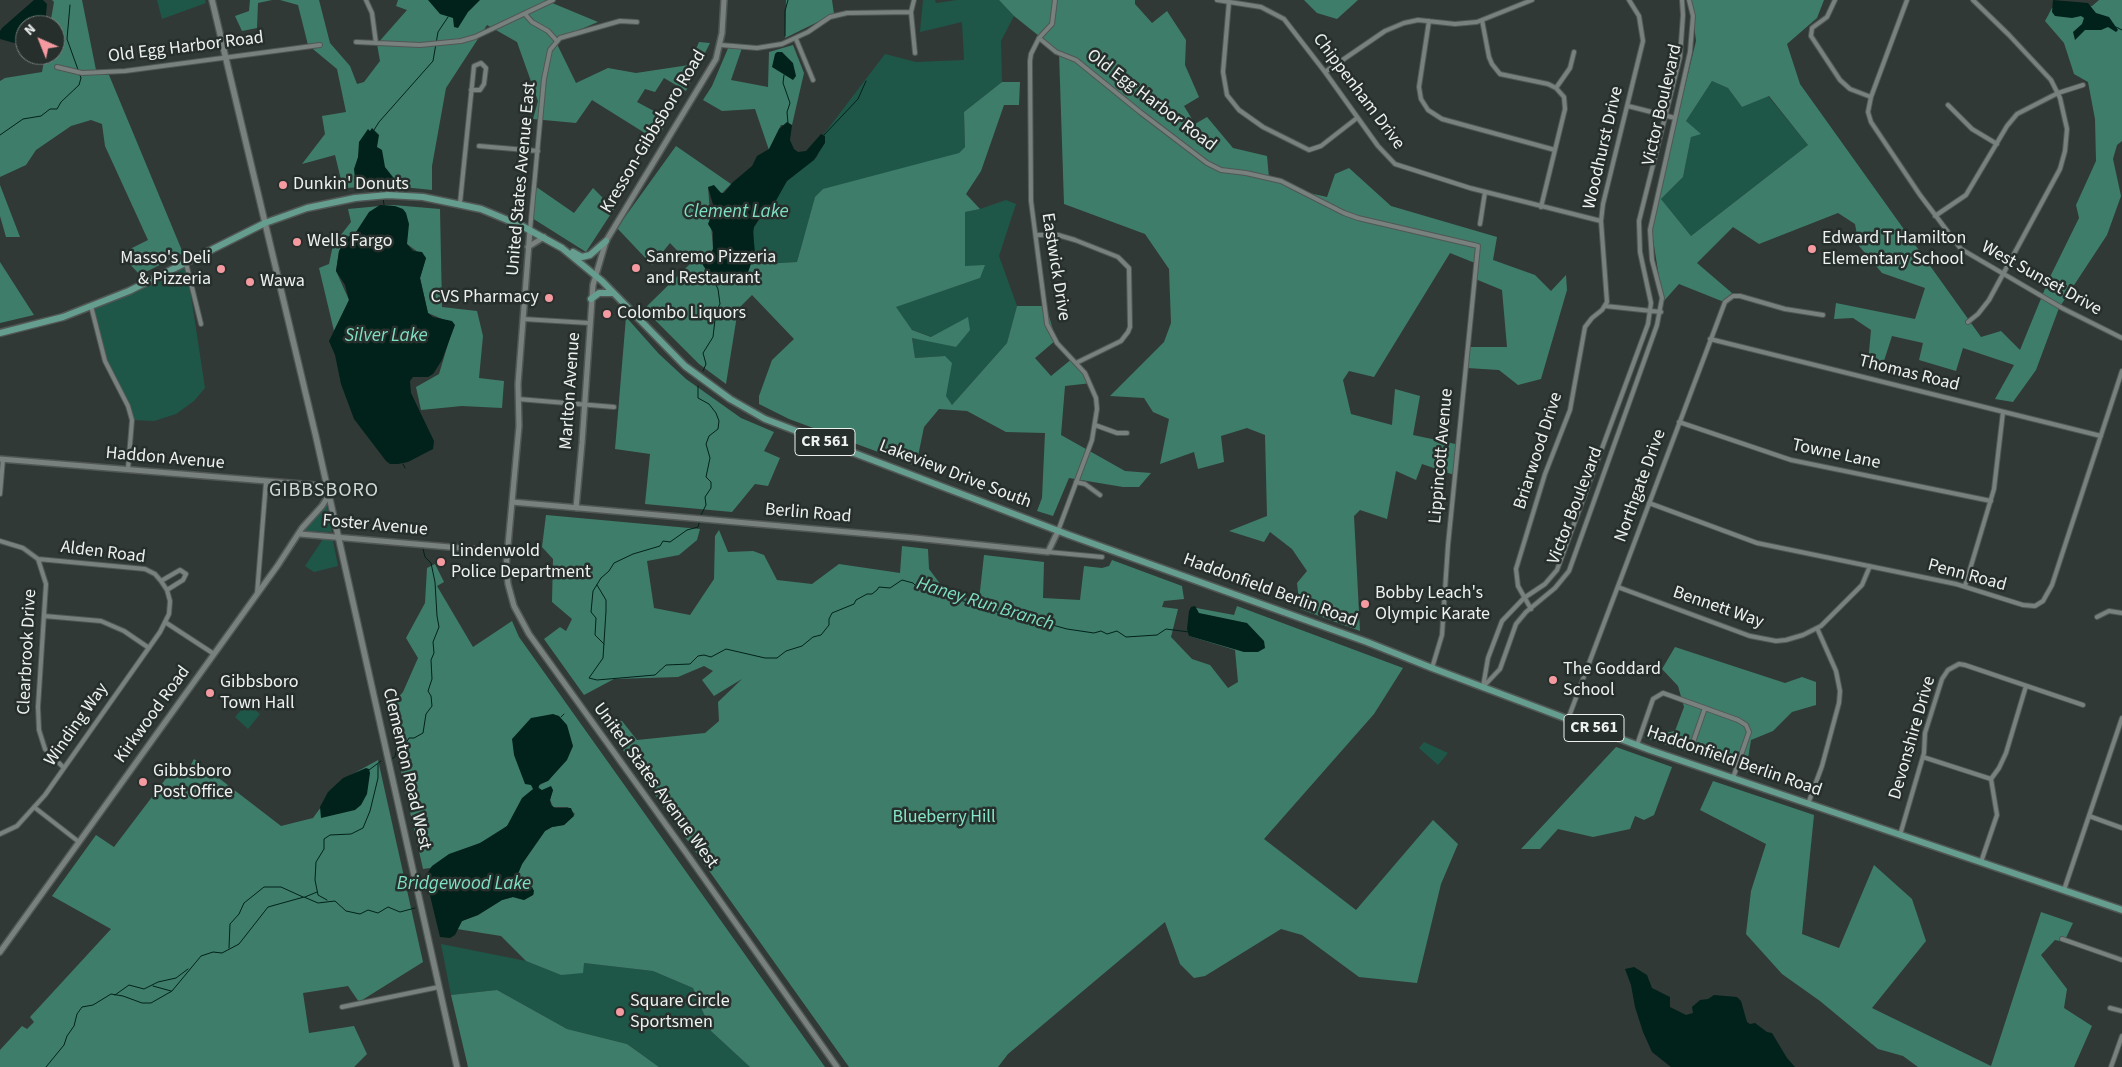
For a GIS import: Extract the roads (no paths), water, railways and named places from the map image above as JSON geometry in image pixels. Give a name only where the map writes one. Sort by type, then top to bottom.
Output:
[{"type":"main road","name":"Clementon Road West","points":[[212,0],[327,486],[458,1067]]},
{"type":"main road","name":"Lakeview Drive South","points":[[265,223],[309,208],[370,196],[423,197],[460,203],[502,216],[545,237],[562,248],[596,276],[685,366],[743,407],[781,426],[1058,531]]},
{"type":"main road","name":"CR 561","points":[[0,333],[63,317],[129,291],[265,223]]},
{"type":"main road","points":[[562,248],[584,257],[596,252],[606,241]]},
{"type":"main road","points":[[592,300],[599,293],[614,294]]},
{"type":"main road","name":"Haddonfield Berlin Road","points":[[1058,531],[1367,642],[1637,745],[2122,910]]},
{"type":"street","points":[[366,0],[372,13],[376,43]]},
{"type":"street","points":[[356,42],[446,44],[475,37],[553,0]]},
{"type":"street","name":"Kresson-Gibbsboro Road","points":[[596,276],[606,241],[716,59],[720,45],[724,0]]},
{"type":"street","points":[[914,0],[911,12],[915,53]]},
{"type":"street","name":"Eastwick Drive","points":[[1048,552],[1058,531],[1092,440],[1097,408],[1096,398],[1085,373],[1057,343],[1047,324],[1029,185],[1030,61],[1033,49],[1039,38],[1055,18],[1055,0]]},
{"type":"street","name":"Chippenham Drive","points":[[1217,0],[1261,7],[1284,19],[1326,72],[1378,146],[1396,164],[1403,168],[1485,192],[1601,221]]},
{"type":"street","points":[[1261,7],[1263,0]]},
{"type":"street","points":[[1326,72],[1393,27],[1413,21],[1467,24],[1532,0]]},
{"type":"street","name":"Woodhurst Drive","points":[[1605,306],[1607,295],[1601,221],[1606,191],[1643,41],[1639,16],[1629,0]]},
{"type":"street","name":"Victor Boulevard","points":[[1483,687],[1488,658],[1498,629],[1508,613],[1524,598],[1545,584],[1558,570],[1620,403],[1651,311],[1650,296],[1640,252],[1639,222],[1682,43],[1682,0]]},
{"type":"street","name":"Victor Boulevard","points":[[1483,687],[1500,669],[1513,629],[1530,608],[1555,588],[1569,571],[1652,342],[1661,312],[1661,290],[1650,248],[1651,222],[1693,34],[1689,0]]},
{"type":"street","points":[[1835,0],[1827,17],[1812,28],[1812,39],[1840,80],[1850,89],[1871,97]]},
{"type":"street","name":"West Sunset Drive","points":[[1907,0],[1871,97],[1868,112],[1871,122],[1935,216],[1961,249],[2062,308],[2122,338]]},
{"type":"street","points":[[1968,322],[1983,308],[2062,163],[2067,129],[2058,93],[2051,80],[2009,35],[1972,0]]},
{"type":"street","points":[[1229,2],[1223,72],[1227,95],[1239,110],[1263,128],[1308,150],[1322,146],[1357,118]]},
{"type":"street","points":[[720,45],[757,48],[782,44],[839,14],[911,12]]},
{"type":"street","points":[[526,14],[532,22],[548,30],[556,40],[620,21],[638,22]]},
{"type":"street","points":[[1482,20],[1489,57],[1500,74],[1548,84],[1556,88],[1566,102],[1541,207]]},
{"type":"street","points":[[1429,21],[1419,87],[1421,99],[1428,110],[1442,119],[1556,150]]},
{"type":"street","points":[[796,38],[813,80]]},
{"type":"street","name":"Old Egg Harbor Road","points":[[1039,38],[1056,52],[1076,60],[1111,90],[1207,163],[1221,170],[1246,173],[1281,181],[1351,216],[1478,246]]},
{"type":"street","name":"United States Avenue East","points":[[512,502],[519,426],[518,399],[528,248],[547,56],[556,40]]},
{"type":"street","name":"Old Egg Harbor Road","points":[[57,67],[82,73],[106,73],[320,45]]},
{"type":"street","points":[[1556,88],[1570,68],[1574,52]]},
{"type":"street","points":[[460,203],[471,90],[474,66],[480,63],[486,68],[484,84],[480,90],[471,90]]},
{"type":"street","points":[[1935,216],[1954,205],[1966,195],[2017,114],[2058,93],[2083,85]]},
{"type":"street","points":[[1948,105],[1972,129],[1997,144]]},
{"type":"street","points":[[1628,106],[1675,118]]},
{"type":"street","points":[[478,146],[538,151]]},
{"type":"street","points":[[1480,224],[1485,192]]},
{"type":"street","points":[[1036,235],[1058,235],[1075,240],[1118,257],[1128,268],[1130,327],[1128,332],[1121,341],[1076,363]]},
{"type":"street","points":[[528,248],[545,237]]},
{"type":"street","name":"Lippincott Avenue","points":[[1432,668],[1442,635],[1448,545],[1478,246]]},
{"type":"street","points":[[186,263],[201,324]]},
{"type":"street","points":[[1644,272],[1656,272]]},
{"type":"street","name":"Marlton Avenue","points":[[576,508],[590,323],[596,276]]},
{"type":"street","name":"Northgate Drive","points":[[1568,719],[1722,308],[1729,298],[1740,296],[1823,315]]},
{"type":"street","points":[[91,306],[105,361],[128,406],[132,420],[128,470]]},
{"type":"street","points":[[1605,306],[1661,312]]},
{"type":"street","name":"Briarwood Drive","points":[[1530,608],[1516,581],[1516,570],[1545,474],[1570,410],[1585,327],[1605,306]]},
{"type":"street","points":[[523,319],[590,323]]},
{"type":"street","name":"Thomas Road","points":[[1710,339],[2101,436]]},
{"type":"street","name":"Penn Road","points":[[1649,503],[1757,543],[1965,586],[2023,605],[2035,606],[2043,601],[2052,585],[2122,372]]},
{"type":"street","points":[[518,399],[614,407]]},
{"type":"street","points":[[1965,586],[1991,501],[2003,412]]},
{"type":"street","name":"Towne Lane","points":[[1679,422],[1790,460],[1991,501]]},
{"type":"street","points":[[1095,425],[1117,433],[1127,432]]},
{"type":"street","points":[[0,494],[1,459]]},
{"type":"street","name":"Haddon Avenue","points":[[1,459],[327,486]]},
{"type":"street","points":[[257,595],[266,482]]},
{"type":"street","points":[[1076,482],[1085,484],[1100,495]]},
{"type":"street","name":"Kirkwood Road","points":[[0,952],[329,495]]},
{"type":"street","name":"Berlin Road","points":[[512,502],[915,538],[1102,557]]},
{"type":"street","name":"United States Avenue West","points":[[512,502],[506,567],[510,594],[520,619],[837,1067]]},
{"type":"street","name":"Foster Avenue","points":[[300,534],[507,552]]},
{"type":"street","name":"Alden Road","points":[[0,541],[23,548],[38,560],[145,569],[155,574],[166,590],[170,608],[166,622]]},
{"type":"street","name":"Clearbrook Drive","points":[[38,560],[46,584],[38,707],[39,730],[45,749],[64,768]]},
{"type":"street","name":"Bennett Way","points":[[1618,587],[1763,639],[1786,640],[1817,628],[1837,612],[1862,585],[1870,566]]},
{"type":"street","points":[[161,581],[180,570],[186,574],[184,580],[166,590]]},
{"type":"street","points":[[2097,617],[2109,611],[2122,613]]},
{"type":"street","points":[[44,616],[101,621],[124,631],[148,648]]},
{"type":"street","points":[[166,622],[214,654]]},
{"type":"street","name":"Winding Way","points":[[0,834],[17,826],[34,807],[64,768],[166,622]]},
{"type":"street","points":[[1808,804],[1822,766],[1839,703],[1840,691],[1836,670],[1817,628]]},
{"type":"street","name":"Devonshire Drive","points":[[1900,835],[1923,758],[1925,733],[1942,679],[1948,670],[1959,664],[1965,665],[2082,705]]},
{"type":"street","points":[[1982,862],[1997,815],[1991,779],[2006,753],[2026,686]]},
{"type":"street","points":[[1637,745],[1653,699],[1663,693],[1738,720],[1746,725],[1749,732],[1733,778]]},
{"type":"street","points":[[1691,748],[1705,708]]},
{"type":"street","points":[[2064,890],[2122,718]]},
{"type":"street","points":[[1923,758],[1991,779]]},
{"type":"street","points":[[34,807],[79,842]]},
{"type":"street","points":[[2089,816],[2122,828]]},
{"type":"street","points":[[2062,939],[2122,960]]},
{"type":"street","points":[[342,1007],[439,986]]},
{"type":"street","points":[[2110,1008],[2122,1012]]},
{"type":"street","points":[[2111,1067],[2122,1036]]},
{"type":"water","points":[[34,0],[43,0],[47,4],[46,15],[17,15]]},
{"type":"water","points":[[428,0],[480,0],[468,12],[458,28],[454,27],[453,18],[440,14]]},
{"type":"water","points":[[2053,0],[2088,3],[2096,13],[2109,17],[2118,30],[2116,32],[2108,27],[2101,30],[2085,30],[2075,40],[2073,32],[2082,24],[2084,18],[2081,16],[2072,18],[2055,16],[2052,12]]},
{"type":"water","points":[[15,17],[15,43],[0,39],[2,28]]},
{"type":"water","points":[[777,52],[782,52],[793,63],[796,76],[793,80],[772,67]]},
{"type":"water","name":"Clement Lake","points":[[787,122],[792,125],[790,140],[794,149],[798,152],[806,151],[821,134],[825,136],[825,143],[814,160],[787,181],[773,206],[761,216],[754,227],[755,253],[747,275],[741,280],[736,281],[715,277],[707,272],[702,263],[711,254],[713,249],[713,232],[708,224],[714,208],[708,187],[714,185],[721,193],[724,193],[733,182],[752,166],[757,156],[769,149],[779,129]]},
{"type":"water","points":[[372,128],[379,135],[377,147],[382,150],[385,167],[396,181],[394,187],[362,186],[355,179],[354,169],[358,157],[359,142],[368,129],[370,131]]},
{"type":"water","name":"Silver Lake","points":[[380,205],[395,206],[403,209],[406,213],[409,224],[407,244],[413,251],[422,252],[426,258],[420,278],[428,313],[433,317],[452,321],[455,325],[442,360],[433,374],[428,377],[413,377],[410,381],[411,393],[434,441],[433,449],[408,462],[398,464],[390,464],[386,461],[354,419],[341,384],[335,355],[329,341],[349,300],[345,285],[336,271],[339,251],[346,238],[356,232],[369,212]]},
{"type":"water","points":[[1195,606],[1199,613],[1247,623],[1264,641],[1265,648],[1258,652],[1244,652],[1189,636],[1187,629],[1189,611],[1191,607]]},
{"type":"water","name":"Bridgewood Lake","points":[[553,714],[559,716],[567,725],[573,746],[567,760],[548,781],[540,784],[538,788],[542,790],[551,786],[553,790],[550,800],[551,805],[555,808],[571,808],[574,816],[564,825],[552,827],[545,831],[522,864],[517,876],[518,881],[521,886],[532,887],[533,895],[524,900],[513,897],[502,900],[478,915],[462,921],[455,935],[450,938],[440,937],[426,879],[427,874],[432,866],[449,854],[480,843],[507,826],[522,798],[533,789],[531,785],[525,784],[514,755],[512,739],[531,718]]},
{"type":"water","points":[[366,768],[369,769],[370,773],[367,794],[361,805],[355,810],[321,818],[320,807],[328,792],[343,778]]},
{"type":"water","points":[[1634,967],[1647,975],[1652,988],[1670,997],[1670,1007],[1686,1015],[1693,1013],[1692,1007],[1700,1000],[1708,999],[1714,995],[1737,997],[1741,1001],[1747,1022],[1750,1024],[1755,1023],[1767,1032],[1772,1033],[1787,1058],[1795,1067],[1671,1067],[1652,1052],[1643,1032],[1625,969]]},
{"type":"waterway","points":[[785,36],[785,11],[788,0]]},
{"type":"waterway","points":[[0,135],[23,119],[41,116],[50,109],[57,109],[61,102],[79,85],[81,78],[67,39],[70,5]]},
{"type":"waterway","points":[[374,130],[433,61],[438,32],[448,17]]},
{"type":"waterway","points":[[2116,27],[2122,30]]},
{"type":"waterway","points":[[784,75],[783,83],[790,103],[787,112],[788,123]]},
{"type":"waterway","points":[[824,135],[858,99],[866,81]]},
{"type":"waterway","points":[[383,197],[384,205]]},
{"type":"waterway","points":[[703,371],[706,364],[703,353],[713,337],[716,311],[720,304],[718,289],[714,281],[716,275]]},
{"type":"waterway","points":[[698,386],[698,398],[709,404],[719,421],[718,429],[709,436],[706,444],[710,458],[706,477],[711,482],[711,488],[705,497],[706,505],[700,517]]},
{"type":"waterway","points":[[403,464],[405,468]]},
{"type":"waterway","points":[[604,644],[595,635],[596,618],[591,612],[593,591],[601,578],[614,563],[633,554],[660,546],[663,541],[670,542],[687,530],[698,527],[700,520]]},
{"type":"waterway","points":[[391,759],[395,757],[397,745],[406,743],[409,738],[414,738],[423,733],[426,714],[432,706],[431,696],[428,691],[432,679],[431,660],[434,653],[433,642],[439,627],[435,582],[431,563],[425,557],[423,549]]},
{"type":"waterway","name":"Haney Run Branch","points":[[597,585],[606,600],[603,658],[589,678],[597,680],[655,675],[666,665],[690,664],[698,656],[711,657],[726,649],[765,658],[777,658],[786,651],[802,646],[813,637],[821,635],[829,625],[832,613],[854,604],[856,600],[867,594],[872,594],[879,587],[890,588],[902,580],[913,583],[918,588],[997,612],[1034,619],[1041,625],[1049,624],[1094,633],[1101,631],[1107,634],[1117,631],[1126,637],[1157,635],[1166,629],[1189,632]]},
{"type":"waterway","points":[[561,717],[564,714]]},
{"type":"waterway","points":[[369,770],[381,761]]},
{"type":"waterway","points":[[327,900],[318,895],[315,880],[316,862],[324,849],[324,839],[330,835],[351,834],[363,828],[370,811],[378,778],[378,764]]},
{"type":"waterway","points":[[229,948],[230,924],[239,914],[244,903],[264,887],[281,887],[303,897]]},
{"type":"waterway","points":[[305,897],[317,892]]},
{"type":"waterway","points":[[46,1067],[64,1045],[67,1036],[74,1026],[77,1014],[82,1007],[93,1005],[111,994],[142,1003],[151,1003],[172,991],[201,956],[213,952],[222,953],[239,944],[268,907],[304,897],[318,903],[335,901],[346,911],[360,914],[368,910],[378,913],[388,907],[400,912],[415,908]]},
{"type":"waterway","points":[[115,995],[129,985],[144,989],[158,982],[176,978],[188,969]]},
{"type":"waterway","points":[[153,986],[171,991]]},
{"type":"place","name":"Dunkin' Donuts","points":[[283,185]]},
{"type":"place","name":"Wells Fargo","points":[[297,242]]},
{"type":"place","name":"Edward T Hamilton Elementary School","points":[[1812,249]]},
{"type":"place","name":"Sanremo Pizzeria and Restaurant","points":[[636,268]]},
{"type":"place","name":"Masso's Deli & Pizzeria","points":[[221,269]]},
{"type":"place","name":"Wawa","points":[[250,282]]},
{"type":"place","name":"CVS Pharmacy","points":[[549,298]]},
{"type":"place","name":"Colombo Liquors","points":[[607,314]]},
{"type":"place","name":"Lindenwold Police Department","points":[[441,562]]},
{"type":"place","name":"Bobby Leach's Olympic Karate","points":[[1365,604]]},
{"type":"place","name":"The Goddard School","points":[[1553,680]]},
{"type":"place","name":"Gibbsboro Town Hall","points":[[210,693]]},
{"type":"place","name":"Gibbsboro Post Office","points":[[143,782]]},
{"type":"place","name":"Square Circle Sportsmen","points":[[620,1012]]},
{"type":"district","name":"GIBBSBORO","points":[[324,492]]},
{"type":"park label","name":"Blueberry Hill","points":[[944,818]]}]
